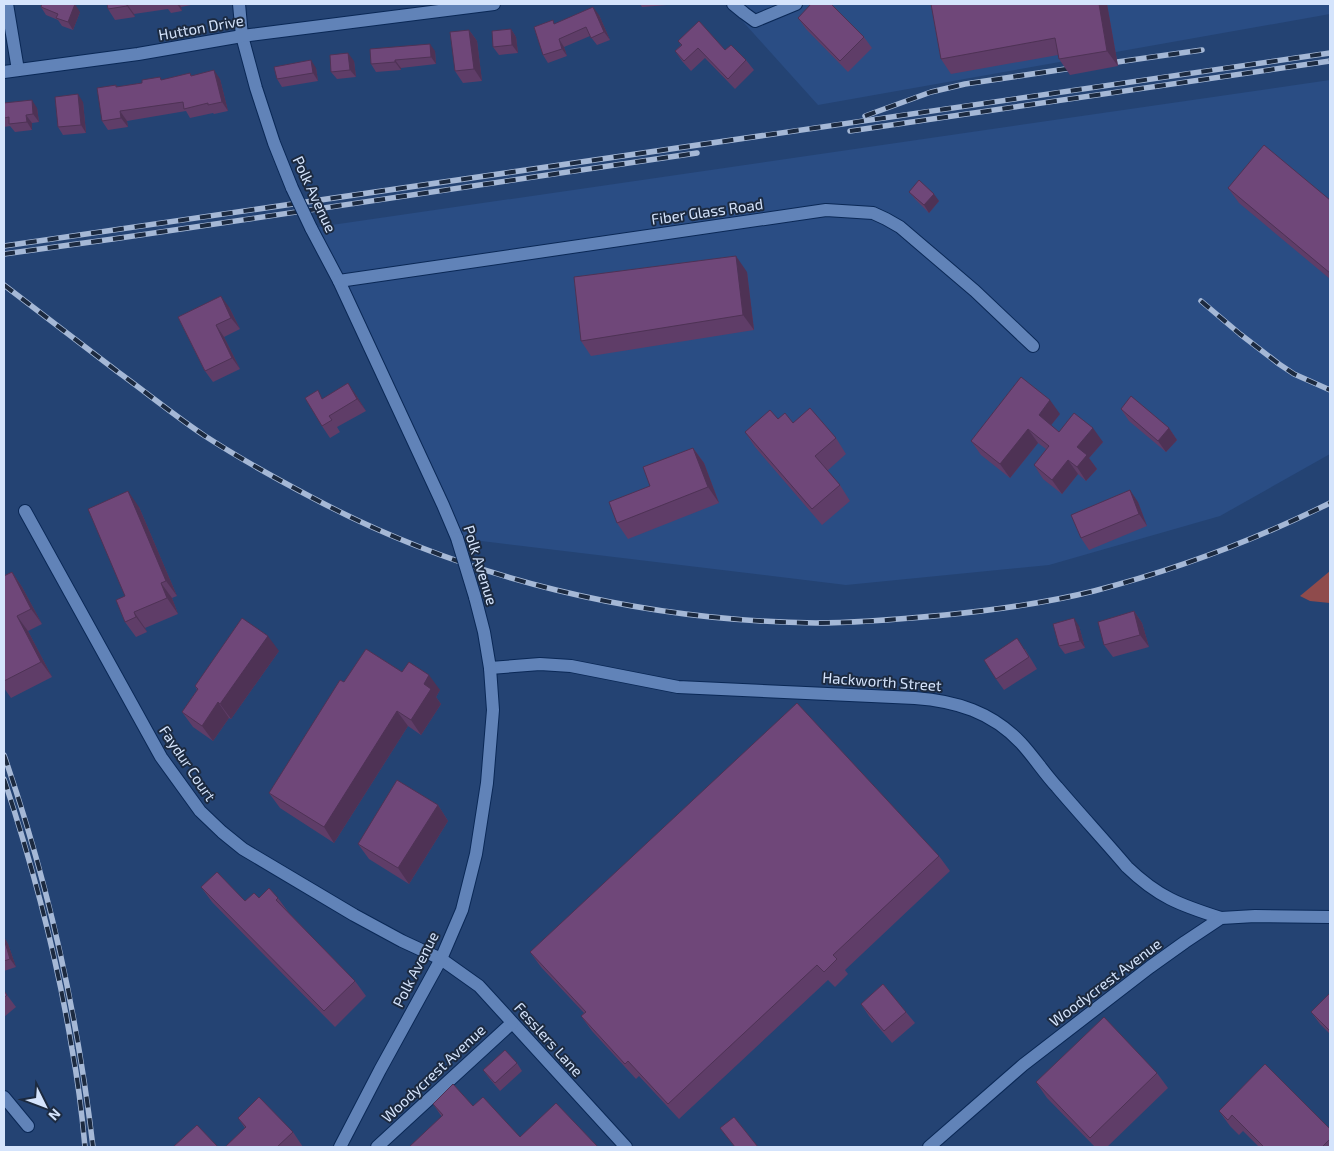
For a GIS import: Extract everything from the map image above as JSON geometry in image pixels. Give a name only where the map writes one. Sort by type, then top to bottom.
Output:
[{"type":"street","points":[[7,4],[18,70]]},
{"type":"street","name":"Polk Avenue","points":[[239,4],[242,36],[274,144],[292,188],[339,281],[457,538],[484,632],[490,668],[493,710],[487,783],[476,854],[462,910],[441,959],[340,1147]]},
{"type":"street","name":"Hutton Drive","points":[[4,72],[138,54],[242,36],[494,4]]},
{"type":"street","points":[[732,4],[755,20],[796,4]]},
{"type":"street","name":"Fiber Glass Road","points":[[339,281],[826,210],[873,213],[900,226],[976,291],[1033,346]]},
{"type":"street","name":"Faydur Court","points":[[25,511],[161,757],[200,811],[222,832],[244,849],[354,915],[402,941],[441,959]]},
{"type":"street","name":"Hackworth Street","points":[[490,668],[540,664],[571,666],[678,687],[915,698],[952,702],[967,707],[995,722],[1020,742],[1057,787],[1140,879],[1183,906],[1221,918]]},
{"type":"street","points":[[1221,918],[1254,916],[1330,917]]},
{"type":"street","name":"Woodycrest Avenue","points":[[929,1147],[1023,1065],[1164,957],[1221,918]]},
{"type":"street","name":"Fesslers Lane","points":[[441,959],[479,986],[626,1147]]},
{"type":"street","name":"Woodycrest Avenue","points":[[377,1147],[512,1023]]},
{"type":"street","points":[[4,1098],[28,1126]]},
{"type":"shaded area","points":[[727,4],[1330,4],[1330,14],[818,105]]},
{"type":"shaded area","points":[[1330,80],[1330,454],[1220,516],[1049,565],[846,585],[457,538],[311,228]]},
{"type":"shaded area","points":[[1330,571],[1330,603],[1310,601],[1300,596]]},
{"type":"building","points":[[42,4],[75,4],[68,22],[56,18],[58,14],[41,7]]},
{"type":"building","points":[[107,4],[127,4],[127,6],[108,9]]},
{"type":"building","points":[[811,4],[831,4],[864,37],[840,61],[798,18]]},
{"type":"building","points":[[931,4],[1099,4],[1107,51],[1059,59],[1055,38],[941,59]]},
{"type":"building","points":[[593,7],[604,32],[591,38],[586,27],[559,39],[562,49],[543,55],[534,27],[553,20],[554,24]]},
{"type":"building","points":[[699,21],[725,50],[731,45],[746,60],[728,79],[698,48],[684,61],[675,51],[682,45],[678,41]]},
{"type":"building","points":[[511,29],[512,45],[493,47],[492,31]]},
{"type":"building","points":[[469,30],[474,69],[455,71],[450,32]]},
{"type":"building","points":[[430,44],[431,57],[371,64],[370,49]]},
{"type":"building","points":[[348,53],[350,70],[331,72],[330,55]]},
{"type":"building","points":[[311,60],[313,73],[277,79],[274,67]]},
{"type":"building","points":[[214,70],[222,102],[208,105],[208,103],[184,109],[183,102],[120,111],[121,118],[102,121],[97,88],[142,83],[142,80],[160,77],[161,80],[190,73],[191,76]]},
{"type":"building","points":[[78,94],[81,125],[58,127],[55,97]]},
{"type":"building","points":[[32,100],[33,114],[26,115],[27,122],[9,124],[9,117],[4,118],[4,103]]},
{"type":"building","points":[[1264,145],[1330,200],[1330,273],[1228,188]]},
{"type":"building","points":[[919,180],[934,194],[924,205],[909,192]]},
{"type":"building","points":[[736,256],[743,315],[581,341],[574,277]]},
{"type":"building","points":[[221,296],[231,318],[216,325],[232,358],[205,371],[178,317]]},
{"type":"building","points":[[1021,377],[1050,400],[1039,415],[1059,432],[1074,413],[1093,428],[1077,447],[1087,455],[1077,467],[1068,460],[1052,480],[1034,465],[1049,446],[1028,429],[1000,464],[971,441]]},
{"type":"building","points":[[348,383],[357,399],[329,416],[332,420],[322,426],[305,398],[318,390],[322,399]]},
{"type":"building","points":[[1131,396],[1169,428],[1158,441],[1121,409]]},
{"type":"building","points":[[810,408],[836,438],[815,456],[840,485],[812,509],[745,432],[770,410],[778,419],[785,413],[793,423]]},
{"type":"building","points":[[693,448],[708,487],[617,523],[609,502],[650,486],[643,467]]},
{"type":"building","points":[[1130,490],[1139,514],[1081,538],[1071,515]]},
{"type":"building","points":[[128,491],[166,581],[161,583],[167,598],[134,612],[136,617],[125,622],[116,600],[125,596],[88,509]]},
{"type":"building","points":[[12,572],[31,609],[17,616],[41,662],[4,681],[4,576]]},
{"type":"building","points":[[1134,611],[1140,635],[1104,645],[1098,622]]},
{"type":"building","points":[[242,618],[268,636],[220,704],[218,702],[202,726],[182,712],[198,689],[195,686]]},
{"type":"building","points":[[1074,618],[1080,641],[1059,646],[1053,624]]},
{"type":"building","points":[[1017,638],[1029,657],[996,679],[984,660]]},
{"type":"building","points":[[366,649],[402,672],[409,662],[429,675],[424,684],[431,689],[411,720],[397,711],[324,827],[269,793],[340,680],[344,682]]},
{"type":"building","points":[[797,703],[939,856],[833,955],[837,959],[824,972],[817,965],[668,1104],[628,1061],[625,1064],[581,1016],[586,1012],[530,952]]},
{"type":"building","points":[[397,780],[438,805],[398,868],[358,844]]},
{"type":"building","points":[[217,872],[245,901],[254,893],[259,898],[269,888],[278,898],[276,900],[355,981],[324,1011],[201,887]]},
{"type":"building","points":[[4,939],[10,959],[4,961]]},
{"type":"building","points":[[883,984],[906,1012],[884,1031],[861,1004]]},
{"type":"building","points":[[1330,993],[1330,1031],[1311,1012]]},
{"type":"building","points":[[1104,1017],[1157,1073],[1090,1138],[1036,1082]]},
{"type":"building","points":[[505,1050],[517,1063],[495,1083],[483,1070]]},
{"type":"building","points":[[1265,1064],[1330,1129],[1330,1139],[1322,1147],[1264,1147],[1232,1115],[1228,1120],[1219,1111]]},
{"type":"building","points":[[453,1084],[473,1106],[483,1097],[520,1137],[556,1103],[598,1147],[409,1147],[443,1115],[433,1104]]},
{"type":"building","points":[[259,1097],[293,1132],[277,1147],[225,1147],[246,1127],[238,1118]]},
{"type":"building","points":[[734,1117],[758,1147],[735,1147],[720,1128]]},
{"type":"building","points":[[197,1125],[218,1147],[173,1147]]},
{"type":"railway","points":[[1103,64],[1202,50]]},
{"type":"railway","points":[[4,246],[1330,53]]},
{"type":"railway","points":[[850,131],[1330,61]]},
{"type":"railway","points":[[865,116],[931,92],[965,84],[1079,67]]},
{"type":"railway","points":[[4,254],[697,153]]},
{"type":"railway","points":[[4,285],[194,428],[244,460],[311,497],[370,526],[430,551],[492,572],[556,590],[621,604],[686,614],[816,623],[945,615],[1039,603],[1124,583],[1184,564],[1244,542],[1330,503]]},
{"type":"railway","points":[[1201,301],[1279,364],[1294,374],[1330,390]]},
{"type":"railway","points":[[4,755],[48,900],[70,997],[93,1147]]},
{"type":"railway","points":[[4,779],[25,845],[52,946],[76,1073],[85,1147]]}]
